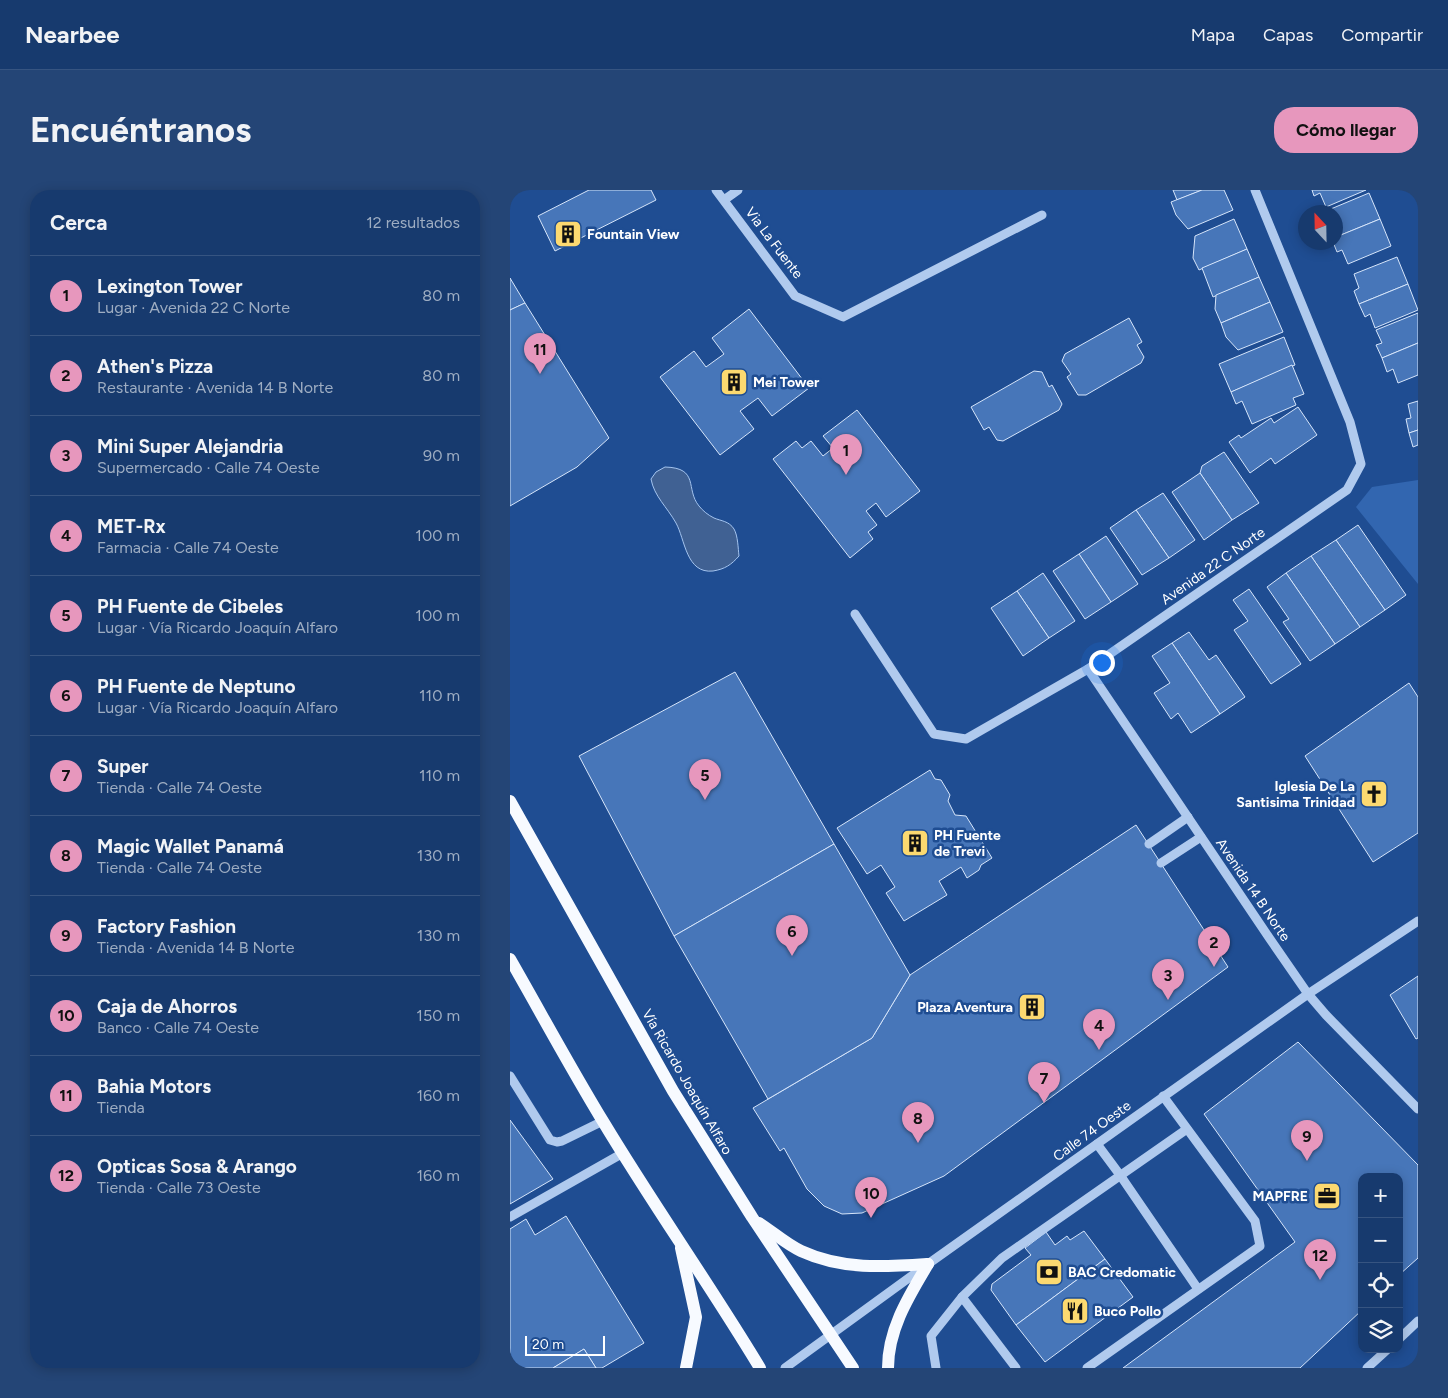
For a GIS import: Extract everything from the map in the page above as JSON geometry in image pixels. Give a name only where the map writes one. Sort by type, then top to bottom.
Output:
[{"type":"main road","name":"Vía Ricardo Joaquín Alfaro","points":[[510,802],[673,1091],[752,1217],[853,1368]]},
{"type":"main road","points":[[510,958],[623,1154],[720,1301],[760,1368]]},
{"type":"main road","points":[[752,1217],[799,1250],[835,1262],[872,1267],[928,1264]]},
{"type":"main road","points":[[680,1243],[696,1317],[686,1368]]},
{"type":"main road","points":[[888,1368],[891,1341],[899,1317],[928,1264]]},
{"type":"street","name":"Via La Fuente","points":[[716,190],[795,296],[843,317],[1042,215]]},
{"type":"street","points":[[724,200],[738,190]]},
{"type":"street","name":"Avenida 22 C Norte","points":[[854,614],[934,734],[966,739],[1088,669],[1347,490],[1361,464],[1350,422],[1255,190]]},
{"type":"street","name":"Avenida 14 B Norte","points":[[1088,669],[1308,994],[1326,1015],[1418,1109]]},
{"type":"street","points":[[1148,844],[1188,817]]},
{"type":"street","points":[[1161,864],[1201,837]]},
{"type":"street","name":"Calle 74 Oeste","points":[[785,1368],[1163,1096],[1308,994],[1418,921]]},
{"type":"street","points":[[510,1076],[550,1140],[562,1141],[603,1121]]},
{"type":"street","points":[[1087,1368],[1260,1246],[1255,1220],[1163,1096]]},
{"type":"street","points":[[936,1368],[931,1336],[962,1297],[1002,1258],[1187,1129]]},
{"type":"street","points":[[1097,1144],[1198,1289]]},
{"type":"street","points":[[510,1217],[623,1154]]},
{"type":"street","points":[[962,1297],[1016,1368]]},
{"type":"street","points":[[1403,1334],[1418,1321]]},
{"type":"street","points":[[1367,1368],[1384,1353]]},
{"type":"shaded area","points":[[665,467],[683,471],[690,480],[695,499],[701,508],[712,517],[730,524],[734,529],[739,556],[728,566],[713,571],[704,570],[697,567],[692,561],[676,523],[658,496],[651,479],[656,472]]},
{"type":"shaded area","points":[[1418,480],[1418,584],[1356,507],[1372,487]]},
{"type":"building","name":"Fountain View","points":[[589,190],[651,190],[656,200],[555,251],[538,216]]},
{"type":"building","points":[[1173,190],[1202,190],[1177,200]]},
{"type":"building","points":[[1202,190],[1224,190],[1233,210],[1188,229],[1176,215],[1171,202]]},
{"type":"building","points":[[1312,190],[1366,190],[1331,205],[1325,205],[1320,193],[1314,196]]},
{"type":"building","points":[[1369,193],[1380,219],[1343,234],[1343,205],[1340,205]]},
{"type":"building","points":[[1234,219],[1247,249],[1199,270],[1193,258],[1195,236]]},
{"type":"building","points":[[1380,219],[1391,246],[1348,264],[1342,250],[1343,234]]},
{"type":"building","points":[[1247,249],[1259,277],[1213,297],[1202,268]]},
{"type":"building","points":[[1397,257],[1408,284],[1359,304],[1354,291],[1359,288],[1354,274]]},
{"type":"building","points":[[1259,277],[1270,302],[1221,323],[1215,309],[1216,295]]},
{"type":"building","points":[[510,278],[525,303],[510,310]]},
{"type":"building","points":[[1408,284],[1418,310],[1375,328],[1370,314],[1365,317],[1359,304]]},
{"type":"building","points":[[1270,302],[1283,332],[1238,350],[1226,337],[1221,323]]},
{"type":"building","points":[[525,303],[609,438],[577,467],[510,506],[510,310]]},
{"type":"building","name":"Mei Tower","points":[[749,309],[809,388],[772,416],[758,398],[740,411],[754,429],[720,455],[660,377],[694,351],[706,367],[724,354],[712,338]]},
{"type":"building","points":[[1418,313],[1418,343],[1382,358],[1376,345],[1382,343],[1376,330]]},
{"type":"building","points":[[1129,318],[1142,342],[1137,345],[1144,357],[1141,363],[1086,395],[1078,395],[1067,377],[1071,374],[1062,361],[1065,354]]},
{"type":"building","points":[[1284,337],[1295,365],[1231,392],[1219,364]]},
{"type":"building","points":[[1418,343],[1418,375],[1398,383],[1393,369],[1387,372],[1382,358]]},
{"type":"building","points":[[1292,365],[1304,394],[1293,398],[1296,405],[1252,424],[1242,401],[1236,404],[1231,392]]},
{"type":"building","points":[[1034,371],[1042,372],[1049,387],[1052,385],[1062,404],[1059,410],[1003,441],[997,440],[989,427],[984,430],[971,407]]},
{"type":"building","points":[[1418,401],[1418,430],[1409,433],[1406,419],[1411,418],[1408,404]]},
{"type":"building","points":[[1298,407],[1317,435],[1275,464],[1271,458],[1250,473],[1229,442],[1239,435],[1241,438],[1271,418],[1274,423]]},
{"type":"building","points":[[857,410],[920,491],[886,517],[876,503],[866,511],[877,525],[868,532],[873,539],[850,558],[773,459],[796,441],[802,448],[811,441],[823,456],[833,448],[823,436]]},
{"type":"building","points":[[1418,430],[1418,445],[1413,447],[1409,433]]},
{"type":"building","points":[[1224,452],[1259,503],[1232,520],[1200,473],[1202,466]]},
{"type":"building","points":[[1200,473],[1232,520],[1204,540],[1172,492]]},
{"type":"building","points":[[1163,493],[1195,540],[1169,558],[1136,510]]},
{"type":"building","points":[[1136,510],[1169,558],[1142,575],[1110,528]]},
{"type":"building","points":[[1358,525],[1406,595],[1385,610],[1336,540]]},
{"type":"building","points":[[1106,536],[1138,584],[1111,602],[1079,554]]},
{"type":"building","points":[[1336,540],[1385,610],[1360,627],[1311,556]]},
{"type":"building","points":[[1079,554],[1111,602],[1085,619],[1053,571]]},
{"type":"building","points":[[1311,556],[1360,627],[1335,644],[1286,573]]},
{"type":"building","points":[[1043,573],[1075,621],[1049,638],[1017,591]]},
{"type":"building","points":[[1286,573],[1335,644],[1310,661],[1283,622],[1289,619],[1267,587]]},
{"type":"building","points":[[1249,589],[1301,664],[1271,684],[1234,630],[1248,621],[1233,600]]},
{"type":"building","points":[[1017,591],[1049,638],[1023,656],[991,608]]},
{"type":"building","points":[[1189,632],[1209,660],[1216,655],[1245,697],[1220,714],[1172,643]]},
{"type":"building","points":[[1172,643],[1220,714],[1191,733],[1178,713],[1171,719],[1154,693],[1170,683],[1152,656]]},
{"type":"building","points":[[735,672],[834,844],[674,936],[579,756]]},
{"type":"building","name":"Iglesia De La Santisima Trinidad","points":[[1409,683],[1418,697],[1418,833],[1373,862],[1305,756]]},
{"type":"building","name":"PH Fuente de Trevi","points":[[930,770],[935,779],[941,780],[950,795],[948,801],[955,815],[966,816],[992,858],[967,878],[961,867],[939,881],[947,895],[904,921],[886,893],[895,887],[881,865],[867,874],[837,828]]},
{"type":"building","name":"Plaza Aventura","points":[[1136,825],[1228,967],[944,1176],[862,1213],[842,1214],[824,1206],[807,1189],[784,1148],[780,1151],[753,1108],[872,1038],[910,975]]},
{"type":"building","points":[[834,844],[910,975],[872,1038],[768,1099],[674,936]]},
{"type":"building","points":[[1418,976],[1418,1038],[1416,1039],[1390,995]]},
{"type":"building","points":[[1298,1042],[1418,1165],[1418,1258],[1403,1271],[1403,1173],[1358,1173],[1358,1314],[1300,1368],[1123,1368],[1295,1242],[1204,1114]]},
{"type":"building","points":[[510,1120],[553,1179],[510,1204]]},
{"type":"building","points":[[566,1216],[644,1343],[602,1368],[596,1368],[584,1349],[553,1368],[510,1368],[510,1229],[526,1219],[535,1235]]},
{"type":"building","name":"BAC Credomatic","points":[[1084,1231],[1105,1259],[1016,1325],[991,1290],[992,1284],[1031,1255],[1025,1248],[1046,1232],[1055,1245],[1067,1236],[1070,1240]]},
{"type":"building","name":"Buco Pollo","points":[[1105,1259],[1133,1297],[1045,1362],[1016,1325]]},
{"type":"building","points":[[584,1349],[596,1368],[553,1368]]},
{"type":"place","name":"Fountain View","points":[[568,234]]},
{"type":"place","name":"Bahia Motors","points":[[540,374]]},
{"type":"place","name":"Mei Tower","points":[[734,382]]},
{"type":"place","name":"Lexington Tower","points":[[846,475]]},
{"type":"place","name":"Iglesia De La Santisima Trinidad","points":[[1374,794]]},
{"type":"place","name":"PH Fuente de Cibeles","points":[[705,800]]},
{"type":"place","name":"PH Fuente de Trevi","points":[[915,843]]},
{"type":"place","name":"PH Fuente de Neptuno","points":[[792,956]]},
{"type":"place","name":"Athen's Pizza","points":[[1214,967]]},
{"type":"place","name":"Mini Super Alejandria","points":[[1168,1000]]},
{"type":"place","name":"Plaza Aventura","points":[[1032,1007]]},
{"type":"place","name":"MET-Rx","points":[[1099,1050]]},
{"type":"place","name":"Super","points":[[1044,1103]]},
{"type":"place","name":"Magic Wallet Panamá","points":[[918,1143]]},
{"type":"place","name":"Factory Fashion","points":[[1307,1161]]},
{"type":"place","name":"MAPFRE","points":[[1327,1196]]},
{"type":"place","name":"Caja de Ahorros","points":[[871,1218]]},
{"type":"place","name":"BAC Credomatic","points":[[1049,1272]]},
{"type":"place","name":"Opticas Sosa & Arango","points":[[1320,1280]]},
{"type":"place","name":"Buco Pollo","points":[[1075,1311]]}]
